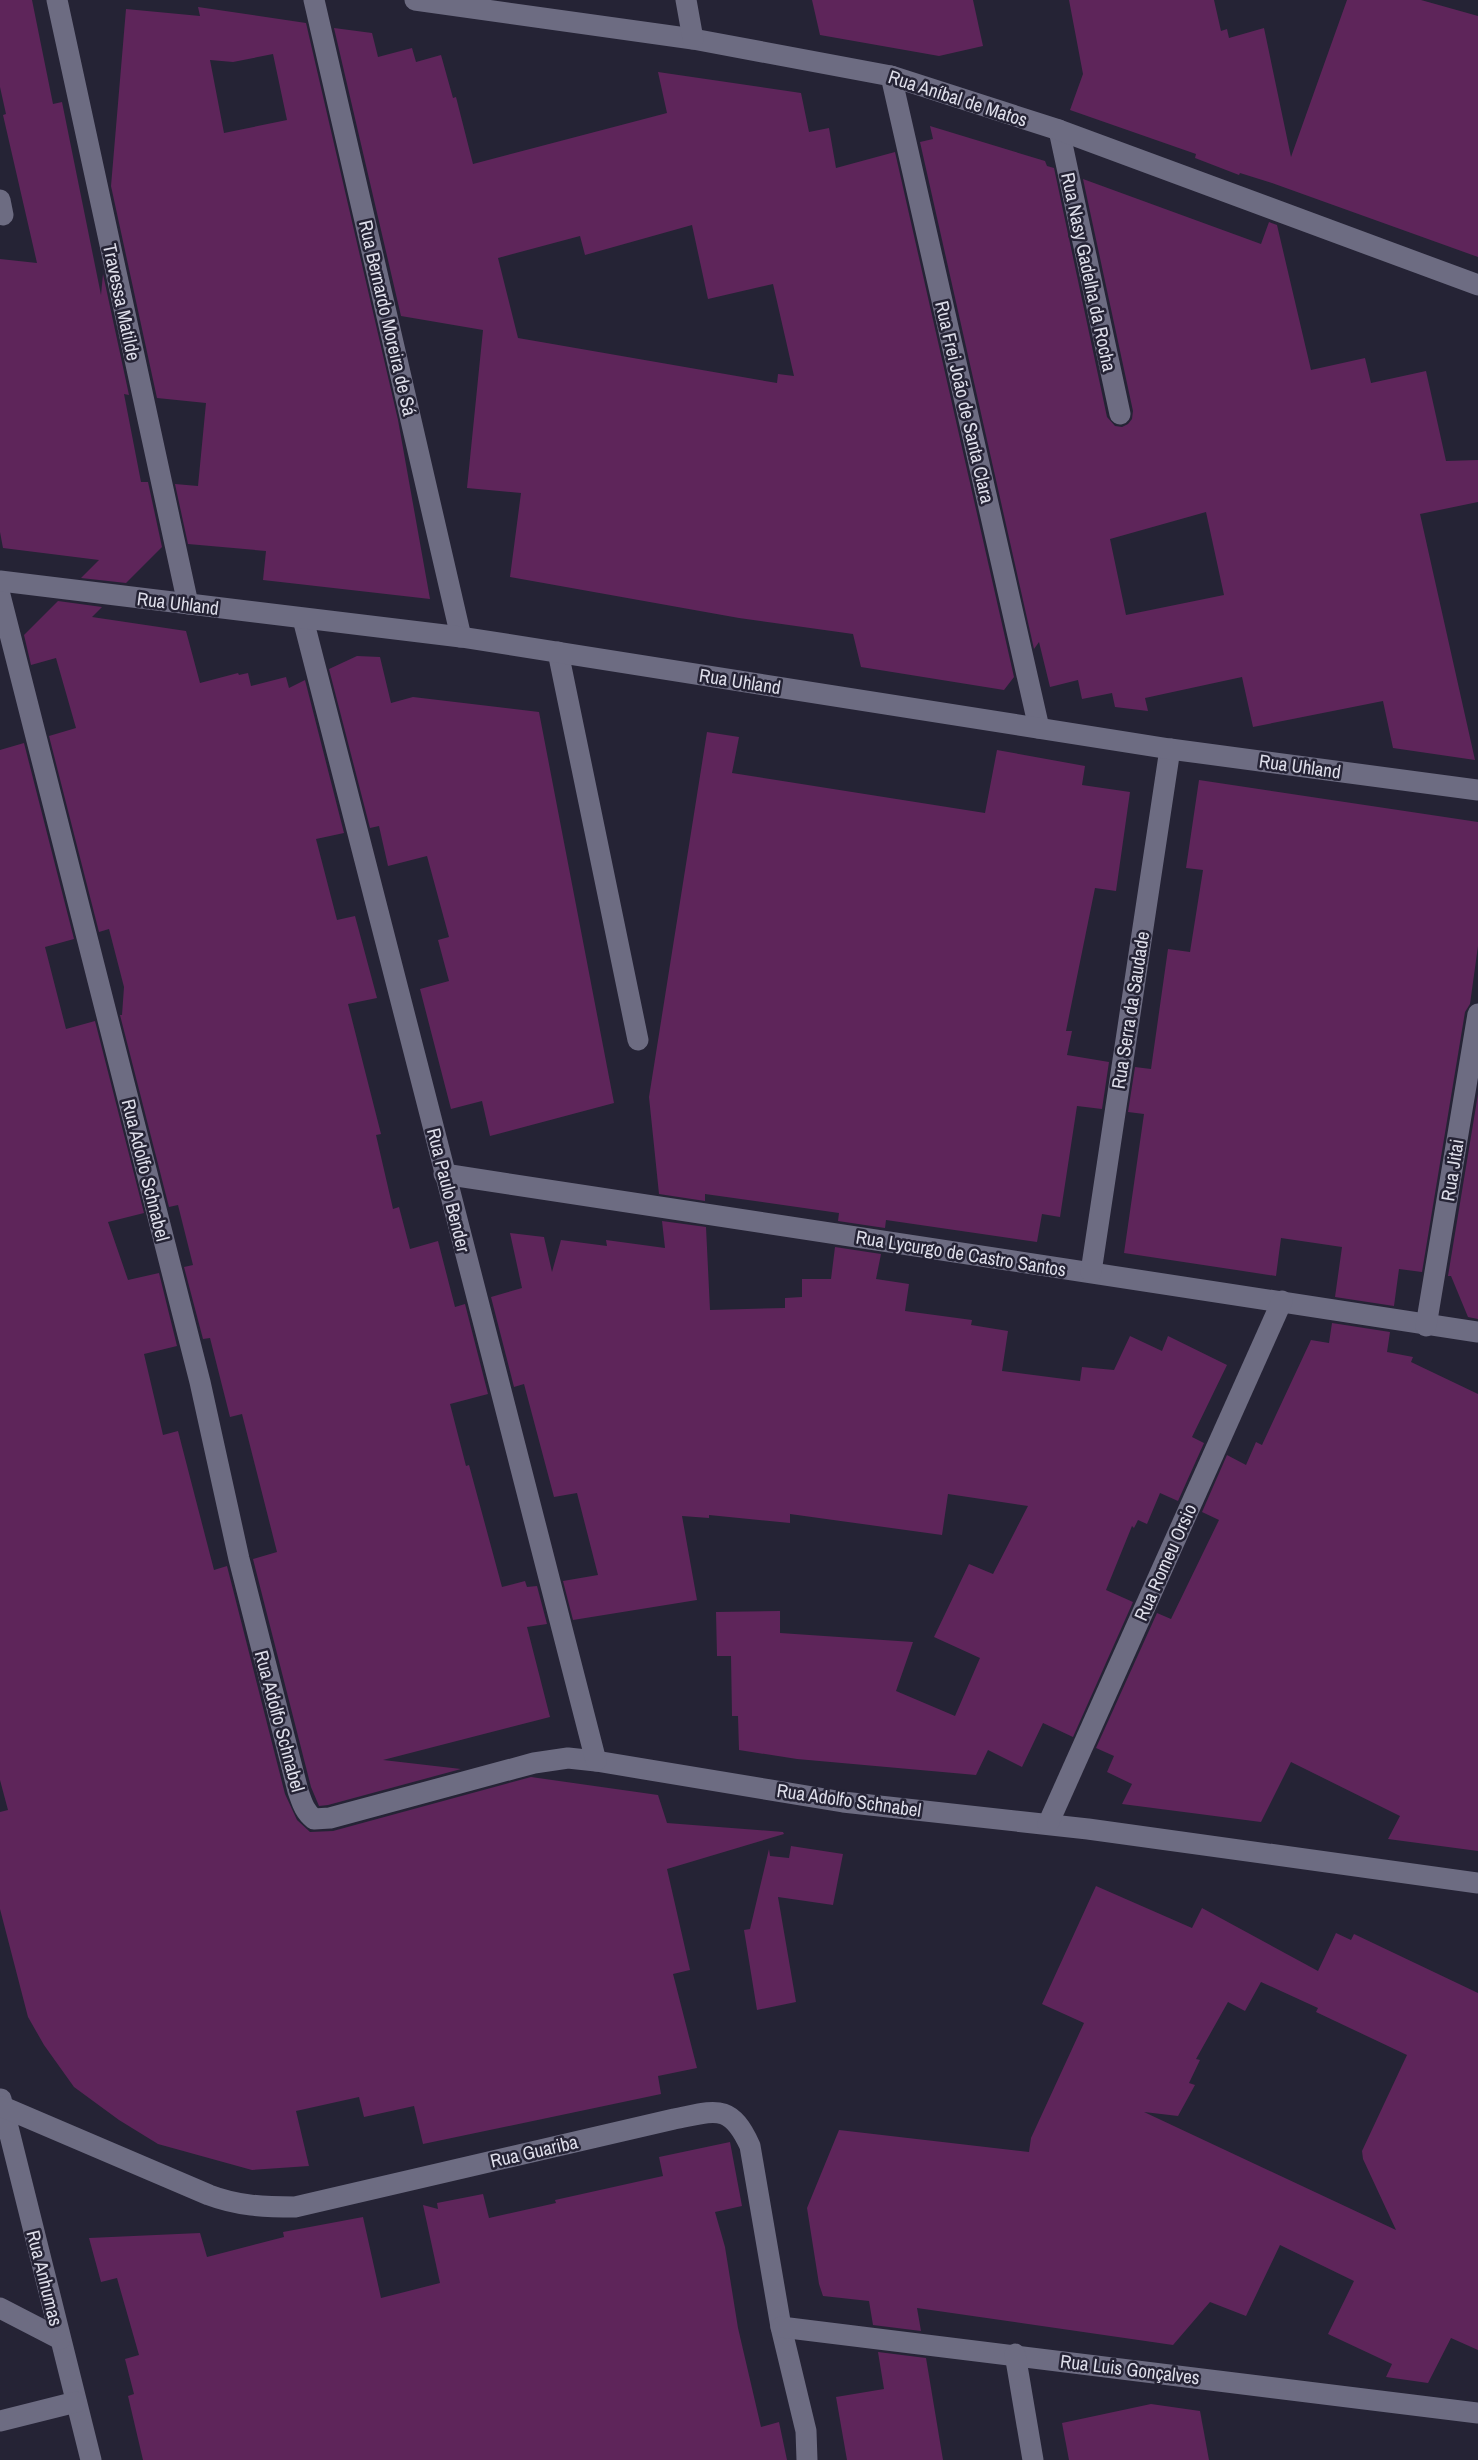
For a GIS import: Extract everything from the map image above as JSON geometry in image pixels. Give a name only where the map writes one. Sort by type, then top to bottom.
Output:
[{"type":"street","name":"Travessa Matilde","points":[[57,0],[188,604]]},
{"type":"street","name":"Rua Bernardo Moreira de Sá","points":[[314,0],[461,637]]},
{"type":"street","name":"Rua Aníbal de Matos","points":[[415,0],[693,38],[891,76],[1059,130],[1478,285]]},
{"type":"street","points":[[686,0],[693,38]]},
{"type":"street","name":"Rua Frei João de Santa Clara","points":[[891,76],[1039,728]]},
{"type":"street","name":"Rua Nasy Gadelha da Rocha","points":[[1059,130],[1120,414]]},
{"type":"street","name":"Rua Uhland","points":[[0,581],[461,637],[1170,749],[1478,790]]},
{"type":"street","name":"Rua Adolfo Schnabel","points":[[0,595],[193,1355],[239,1559],[304,1808],[314,1819],[330,1818],[534,1763],[568,1758],[843,1802],[1048,1824],[1478,1883]]},
{"type":"street","name":"Rua Paulo Bender","points":[[303,619],[596,1761]]},
{"type":"street","points":[[558,652],[638,1041]]},
{"type":"street","name":"Rua Serra da Saudade","points":[[1091,1272],[1170,749]]},
{"type":"street","name":"Rua Jitai","points":[[1426,1326],[1478,1014]]},
{"type":"street","name":"Rua Lycurgo de Castro Santos","points":[[444,1174],[1478,1332]]},
{"type":"street","name":"Rua Romeu Orsio","points":[[1048,1824],[1282,1301]]},
{"type":"street","name":"Rua Guariba","points":[[1,2101],[209,2195],[233,2204],[265,2207],[295,2207],[674,2119],[723,2112],[742,2127],[750,2146],[781,2327],[806,2431],[807,2460]]},
{"type":"street","name":"Rua Anhumas","points":[[1,2101],[92,2460]]},
{"type":"street","points":[[0,2308],[60,2339]]},
{"type":"street","name":"Rua Luis Gonçalves","points":[[781,2327],[1478,2413]]},
{"type":"street","points":[[1015,2354],[1033,2460]]},
{"type":"street","points":[[0,2421],[76,2402]]},
{"type":"building","points":[[0,0],[32,0],[53,104],[62,102],[101,295],[103,274],[129,395],[124,394],[141,482],[148,482],[162,547],[126,583],[81,578],[99,560],[3,548],[0,532],[0,259],[37,263],[3,115],[6,114],[0,87]]},
{"type":"building","points":[[812,0],[973,0],[983,46],[939,56],[820,35]]},
{"type":"building","points":[[1069,0],[1214,0],[1221,31],[1227,29],[1229,38],[1264,28],[1291,157],[1347,0],[1421,0],[1478,16],[1478,257],[1272,183],[1240,173],[1239,175],[1195,158],[1196,154],[1070,110],[1083,74]]},
{"type":"building","points":[[198,7],[306,23],[398,420],[430,599],[263,580],[266,551],[188,544],[175,484],[198,486],[206,403],[157,398],[111,186],[126,9],[200,16]],"holes":[[[273,54],[287,120],[224,133],[210,60],[233,62]]]},
{"type":"building","points":[[334,28],[372,33],[378,57],[412,48],[416,62],[441,55],[453,98],[456,97],[473,164],[667,113],[658,72],[801,93],[809,132],[829,128],[836,168],[895,152],[1014,677],[1004,690],[861,667],[853,634],[739,618],[510,577],[521,493],[467,488],[483,330],[401,316]],"holes":[[[692,225],[708,299],[773,284],[794,376],[778,374],[777,383],[518,338],[498,258],[580,236],[585,255]]]},
{"type":"building","points":[[930,126],[1045,161],[1047,166],[1054,168],[1107,417],[1115,426],[1128,424],[1133,411],[1083,179],[1261,244],[1269,222],[1277,225],[1311,370],[1365,358],[1371,383],[1426,371],[1446,461],[1478,460],[1478,502],[1420,514],[1475,760],[1393,748],[1383,701],[1253,727],[1242,677],[1145,698],[1148,711],[1115,707],[1112,693],[1082,699],[1078,680],[1050,687],[1039,642],[1034,649],[920,142],[933,139]],"holes":[[[1206,512],[1224,595],[1126,615],[1110,539]]]},
{"type":"building","points":[[58,601],[102,607],[92,617],[186,631],[200,683],[238,673],[248,673],[251,686],[286,677],[289,688],[305,680],[344,833],[316,839],[337,920],[355,916],[377,998],[348,1004],[381,1134],[376,1135],[393,1209],[399,1207],[410,1249],[438,1241],[455,1307],[465,1304],[488,1394],[450,1404],[502,1587],[525,1581],[527,1587],[537,1586],[547,1624],[527,1627],[550,1717],[383,1760],[461,1769],[328,1805],[319,1806],[311,1787],[253,1559],[277,1552],[242,1414],[230,1417],[210,1338],[203,1339],[184,1267],[193,1265],[178,1205],[169,1207],[120,1015],[124,987],[109,929],[99,932],[49,736],[76,728],[56,658],[31,665],[24,635]]},
{"type":"building","points":[[357,656],[380,657],[391,703],[413,697],[539,712],[614,1103],[490,1136],[482,1101],[451,1109],[420,989],[449,981],[438,940],[449,937],[427,856],[388,866],[379,826],[370,828],[329,669]]},
{"type":"building","points":[[707,732],[739,737],[732,773],[985,813],[997,750],[1085,766],[1082,785],[1130,792],[1116,891],[1095,888],[1066,1031],[1072,1031],[1067,1055],[1109,1062],[1102,1109],[1077,1106],[1060,1217],[1042,1214],[1037,1242],[886,1220],[885,1228],[838,1221],[839,1213],[705,1194],[705,1201],[659,1194],[649,1097]]},
{"type":"building","points":[[24,743],[74,939],[45,947],[66,1029],[95,1021],[144,1213],[108,1222],[128,1280],[159,1273],[177,1346],[144,1354],[163,1435],[178,1431],[214,1570],[227,1566],[285,1794],[297,1820],[310,1832],[333,1831],[531,1777],[658,1795],[667,1823],[784,1834],[667,1869],[690,1970],[673,1974],[697,2068],[658,2076],[661,2094],[423,2144],[414,2106],[364,2117],[359,2097],[296,2111],[309,2166],[252,2170],[158,2144],[119,2120],[74,2087],[28,2017],[0,1909],[0,1812],[8,1810],[0,1780],[0,750]]},
{"type":"building","points":[[1199,780],[1478,822],[1478,946],[1470,1004],[1465,1012],[1422,1272],[1399,1269],[1394,1306],[1335,1297],[1342,1247],[1281,1238],[1276,1276],[1124,1253],[1144,1114],[1128,1112],[1135,1067],[1151,1069],[1168,949],[1190,952],[1203,870],[1186,868]]},
{"type":"building","points":[[1478,1094],[1478,1319],[1468,1317],[1451,1276],[1448,1276]]},
{"type":"building","points":[[662,1221],[706,1227],[710,1310],[785,1308],[785,1298],[802,1297],[802,1279],[831,1279],[835,1247],[881,1254],[876,1279],[909,1284],[905,1311],[972,1320],[971,1325],[1008,1331],[1002,1371],[1080,1381],[1082,1367],[1114,1370],[1130,1336],[1162,1351],[1168,1336],[1227,1365],[1192,1437],[1204,1443],[1178,1501],[1160,1493],[1147,1524],[1138,1520],[1134,1528],[1132,1526],[1106,1590],[1133,1602],[1073,1737],[1043,1723],[1022,1767],[988,1750],[976,1775],[797,1759],[739,1750],[738,1716],[732,1716],[731,1656],[717,1656],[716,1612],[780,1611],[780,1633],[913,1642],[896,1691],[955,1716],[980,1658],[934,1637],[969,1564],[993,1574],[1028,1506],[948,1494],[942,1535],[790,1514],[790,1523],[709,1515],[709,1518],[682,1516],[697,1600],[573,1620],[563,1581],[598,1575],[577,1493],[554,1497],[524,1384],[514,1387],[491,1297],[522,1288],[510,1233],[544,1237],[552,1272],[561,1240],[607,1246],[606,1240],[665,1248]]},
{"type":"building","points":[[1332,1323],[1390,1332],[1387,1352],[1413,1357],[1411,1362],[1478,1394],[1478,1851],[1388,1839],[1400,1816],[1291,1762],[1261,1822],[1122,1804],[1132,1784],[1107,1772],[1114,1756],[1096,1748],[1157,1613],[1171,1619],[1219,1520],[1202,1512],[1227,1455],[1246,1465],[1256,1442],[1262,1445],[1311,1340],[1329,1343]]},
{"type":"building","points":[[791,1846],[843,1854],[833,1905],[778,1897],[796,2002],[757,2010],[744,1930],[750,1929],[769,1849],[770,1856],[789,1858]]},
{"type":"building","points":[[1096,1886],[1192,1928],[1202,1908],[1318,1971],[1336,1933],[1351,1940],[1354,1934],[1478,1993],[1478,2350],[1451,2338],[1428,2383],[1386,2377],[1392,2364],[1328,2334],[1354,2281],[1280,2245],[1246,2316],[1210,2302],[1173,2345],[917,2308],[921,2331],[873,2325],[869,2301],[823,2296],[807,2208],[839,2130],[1029,2152],[1031,2138],[1084,2023],[1042,2004]],"holes":[[[1261,1982],[1318,2008],[1316,2012],[1407,2055],[1362,2151],[1363,2159],[1396,2230],[1144,2112],[1178,2116],[1195,2085],[1189,2083],[1200,2060],[1196,2059],[1228,2002],[1245,2011]]]},
{"type":"building","points":[[730,2142],[742,2206],[715,2212],[725,2247],[738,2328],[761,2427],[779,2422],[787,2460],[143,2460],[128,2396],[134,2394],[125,2359],[139,2355],[117,2278],[101,2282],[89,2238],[200,2233],[207,2257],[284,2237],[283,2232],[363,2217],[381,2298],[440,2283],[423,2205],[438,2209],[437,2203],[483,2194],[489,2218],[663,2176],[659,2157]]},
{"type":"building","points":[[878,2352],[926,2358],[943,2460],[847,2460],[836,2397],[884,2389]]},
{"type":"building","points":[[1151,2404],[1200,2411],[1209,2460],[1069,2460],[1062,2423]]}]
